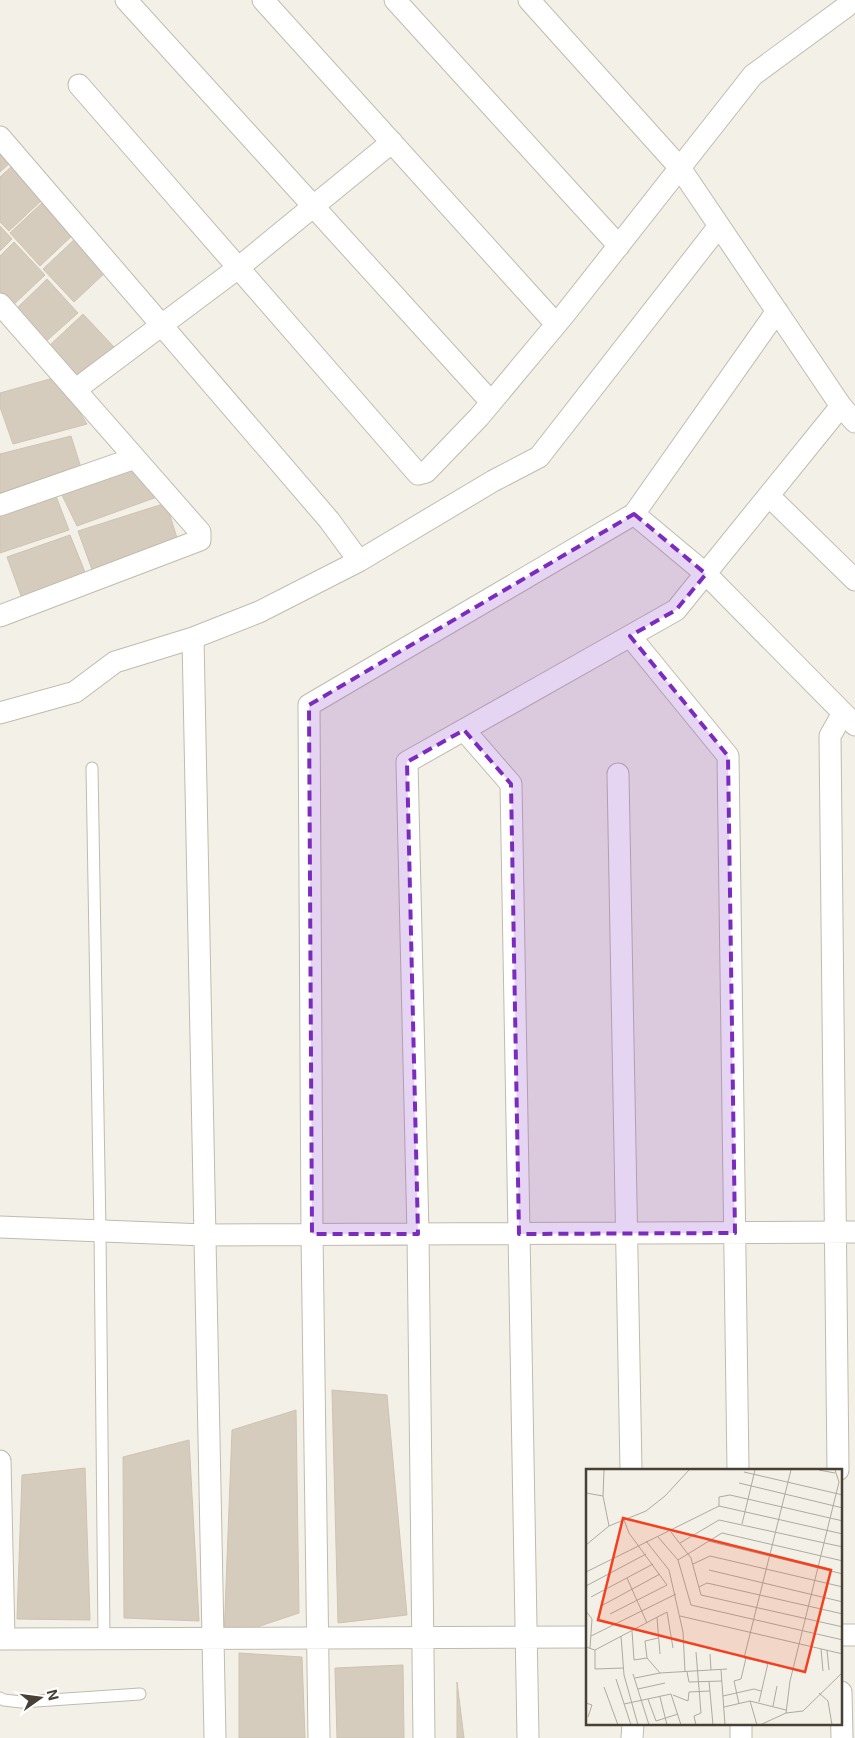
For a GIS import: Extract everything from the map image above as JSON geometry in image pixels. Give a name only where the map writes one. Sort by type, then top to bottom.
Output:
[{"type":"street","points":[[126,0],[491,402]]},
{"type":"street","points":[[264,0],[556,324]]},
{"type":"street","points":[[395,0],[619,246]]},
{"type":"street","points":[[529,0],[680,168],[841,406],[855,422]]},
{"type":"street","points":[[79,85],[418,474],[426,472],[491,402],[619,246],[753,76],[848,8]]},
{"type":"street","points":[[0,136],[330,520],[359,561]]},
{"type":"street","points":[[75,390],[238,268],[392,142]]},
{"type":"street","points":[[8,711],[75,692],[115,662],[193,638],[259,612],[359,561],[539,457],[719,226]]},
{"type":"street","points":[[0,304],[200,532],[200,540],[0,616]]},
{"type":"street","points":[[319,1738],[312,1234],[309,705],[634,514],[777,311]]},
{"type":"street","points":[[424,1738],[418,1234],[407,762],[676,610],[841,406]]},
{"type":"street","points":[[0,505],[136,458]]},
{"type":"street","points":[[769,496],[855,580]]},
{"type":"street","points":[[634,514],[706,574],[849,719],[830,736],[845,1232],[838,1469]]},
{"type":"street","points":[[630,636],[728,756],[738,1469]]},
{"type":"street","points":[[193,638],[215,1738]]},
{"type":"street","points":[[464,730],[511,784],[528,1738]]},
{"type":"street","points":[[618,774],[631,1469]]},
{"type":"street","points":[[0,1227],[205,1234],[845,1232]]},
{"type":"street","points":[[0,1461],[2,1639],[586,1637]]},
{"type":"street","points":[[842,1635],[855,1635]]},
{"type":"lane","points":[[92,768],[100,1231],[104,1639]]},
{"type":"lane","points":[[0,1698],[21,1702],[140,1694]]},
{"type":"highlighted area","points":[[634,514],[706,574],[676,610],[630,636],[728,756],[735,1233],[519,1234],[511,784],[464,730],[407,762],[418,1234],[312,1234],[309,705]]},
{"type":"building","points":[[0,152],[10,163],[0,172]]},
{"type":"building","points":[[12,166],[43,199],[9,231],[0,222],[0,177]]},
{"type":"building","points":[[44,201],[74,234],[40,266],[10,233]]},
{"type":"building","points":[[0,226],[12,239],[0,251]]},
{"type":"building","points":[[77,237],[108,270],[74,302],[43,269]]},
{"type":"building","points":[[14,242],[45,275],[11,307],[0,296],[0,256]]},
{"type":"building","points":[[47,279],[78,313],[43,344],[13,312]]},
{"type":"building","points":[[83,314],[114,347],[80,379],[49,346]]},
{"type":"building","points":[[57,377],[87,424],[13,444],[0,407],[0,393]]},
{"type":"building","points":[[71,436],[82,471],[0,498],[0,454]]},
{"type":"building","points":[[136,466],[157,497],[77,526],[60,491]]},
{"type":"building","points":[[54,491],[69,530],[0,553],[0,511]]},
{"type":"building","points":[[166,503],[178,541],[94,575],[78,531]]},
{"type":"building","points":[[70,535],[87,577],[23,601],[7,557]]},
{"type":"building","points":[[332,1390],[387,1395],[407,1615],[338,1623]]},
{"type":"building","points":[[296,1410],[299,1613],[224,1638],[232,1430]]},
{"type":"building","points":[[189,1440],[199,1621],[124,1618],[123,1457]]},
{"type":"building","points":[[85,1468],[90,1620],[17,1619],[22,1475]]},
{"type":"building","points":[[239,1653],[302,1657],[305,1738],[239,1738]]},
{"type":"building","points":[[403,1665],[404,1738],[337,1738],[335,1668]]},
{"type":"building","points":[[457,1682],[464,1738],[457,1738]]}]
